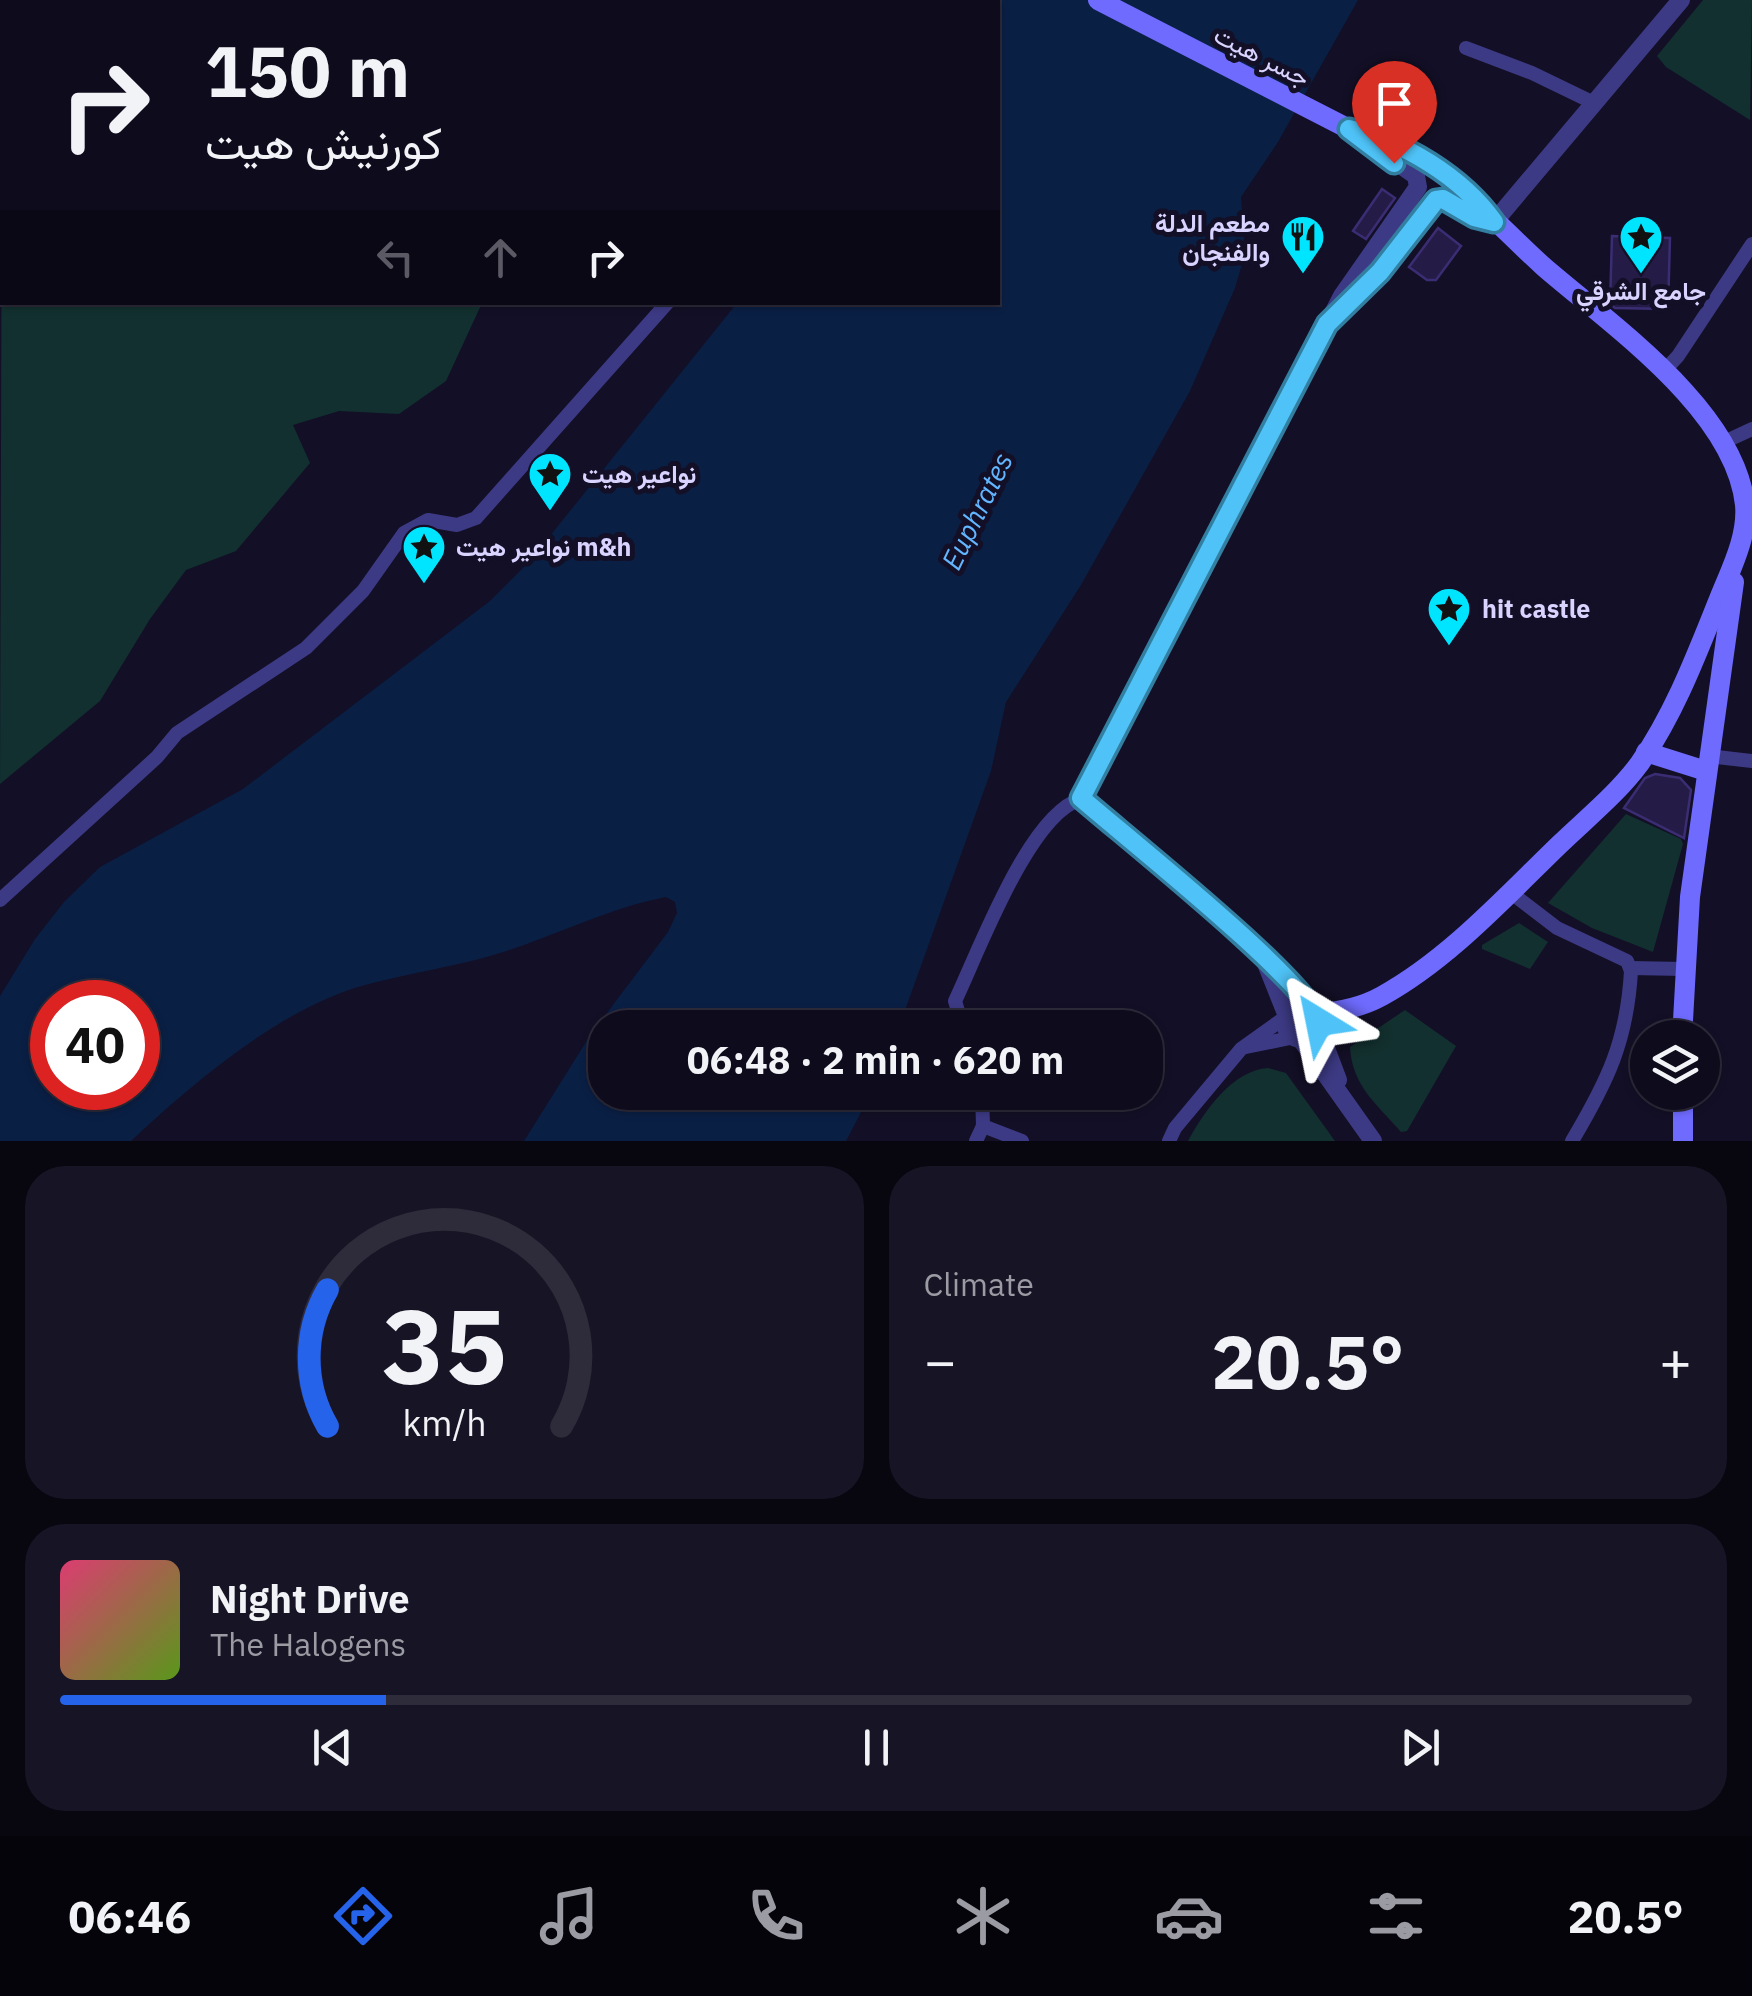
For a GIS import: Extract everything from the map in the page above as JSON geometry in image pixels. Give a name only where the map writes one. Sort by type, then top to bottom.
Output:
[{"type":"main road","name":"جسر هيت","points":[[1098,0],[1349,129],[1390,142],[1452,179],[1494,222],[1664,371],[1722,443],[1740,481],[1745,507],[1737,550]]},
{"type":"main road","points":[[1315,1015],[1359,1006],[1386,994],[1450,946],[1617,789],[1646,752],[1686,683],[1737,550]]},
{"type":"main road","points":[[1683,1020],[1684,969],[1707,763],[1721,694],[1737,550]]},
{"type":"main road","points":[[1686,683],[1721,694]]},
{"type":"main road","points":[[1646,752],[1707,763]]},
{"type":"main road","points":[[1683,1110],[1684,1141]]},
{"type":"street","points":[[1327,324],[1380,272],[1436,200],[1443,199],[1474,217],[1494,222],[1681,0]]},
{"type":"street","points":[[1466,48],[1532,73],[1594,103]]},
{"type":"street","points":[[958,1010],[955,1000],[1042,827],[1061,807],[1081,798],[1327,324],[1358,270],[1418,187],[1413,174],[1349,129]]},
{"type":"street","points":[[1664,371],[1752,244]]},
{"type":"street","points":[[0,900],[156,757],[177,733],[306,648],[363,591],[404,533],[428,520],[457,525],[476,518],[665,305]]},
{"type":"street","points":[[1722,443],[1752,428]]},
{"type":"street","points":[[1707,763],[1752,761]]},
{"type":"street","points":[[1081,798],[1263,956],[1315,1015],[1347,1104]]},
{"type":"street","points":[[1510,892],[1557,928],[1627,961],[1630,968],[1630,996],[1620,1051],[1609,1079],[1572,1141]]},
{"type":"street","points":[[1263,956],[1287,1016],[1286,1026],[1374,1141]]},
{"type":"street","points":[[1630,968],[1684,969]]},
{"type":"street","points":[[1169,1141],[1175,1128],[1240,1049],[1296,1006],[1315,1015]]},
{"type":"street","points":[[1240,1049],[1309,1037],[1315,1015]]},
{"type":"street","points":[[976,1141],[983,1126],[983,1110]]},
{"type":"street","points":[[983,1126],[1022,1141]]},
{"type":"green space","points":[[1703,0],[1752,0],[1750,120],[1666,67],[1657,56]]},
{"type":"green space","points":[[1,305],[481,305],[446,381],[399,414],[339,411],[293,425],[310,463],[236,551],[186,570],[150,619],[100,701],[0,784]]},
{"type":"green space","points":[[1626,814],[1681,839],[1683,844],[1653,952],[1592,928],[1548,903]]},
{"type":"green space","points":[[1519,923],[1548,942],[1530,969],[1482,949],[1482,945]]},
{"type":"green space","points":[[1405,1010],[1456,1046],[1407,1131],[1401,1132],[1361,1084],[1350,1047]]},
{"type":"green space","points":[[1268,1068],[1286,1073],[1335,1141],[1188,1141],[1221,1094],[1243,1076]]},
{"type":"water","name":"Euphrates","points":[[1000,0],[1358,0],[1278,142],[1241,197],[1245,254],[1235,288],[1190,391],[1081,585],[1006,702],[991,771],[905,1010],[609,1010],[668,932],[677,913],[675,902],[666,897],[624,908],[500,953],[333,996],[240,1050],[131,1141],[0,1141],[0,996],[35,939],[64,902],[100,867],[243,789],[490,601],[529,562],[735,305],[1000,305]]},
{"type":"water","points":[[588,1039],[588,1110],[862,1110],[846,1141],[524,1141]]},
{"type":"building","points":[[1382,189],[1395,198],[1366,239],[1353,231]]},
{"type":"building","points":[[1438,228],[1461,246],[1436,280],[1427,280],[1409,267]]},
{"type":"building","points":[[1612,236],[1670,238],[1668,309],[1615,308],[1610,304]]},
{"type":"building","points":[[1655,774],[1680,778],[1691,790],[1684,838],[1624,808],[1645,778]]},
{"type":"place","name":"مطعم الدلة والفنجان","points":[[1303,275]]},
{"type":"place","name":"جامع الشرقي","points":[[1641,275]]},
{"type":"place","name":"نواعير هيت","points":[[550,512]]},
{"type":"place","name":"نواعير هيت m&h","points":[[424,585]]},
{"type":"place","name":"hit castle","points":[[1449,647]]},
{"type":"route","points":[[1319,1022],[1300,992],[1263,956],[1081,798],[1327,324],[1396,254],[1436,200],[1443,199],[1474,217],[1494,222],[1452,179],[1390,142],[1349,129],[1394,163]]}]
